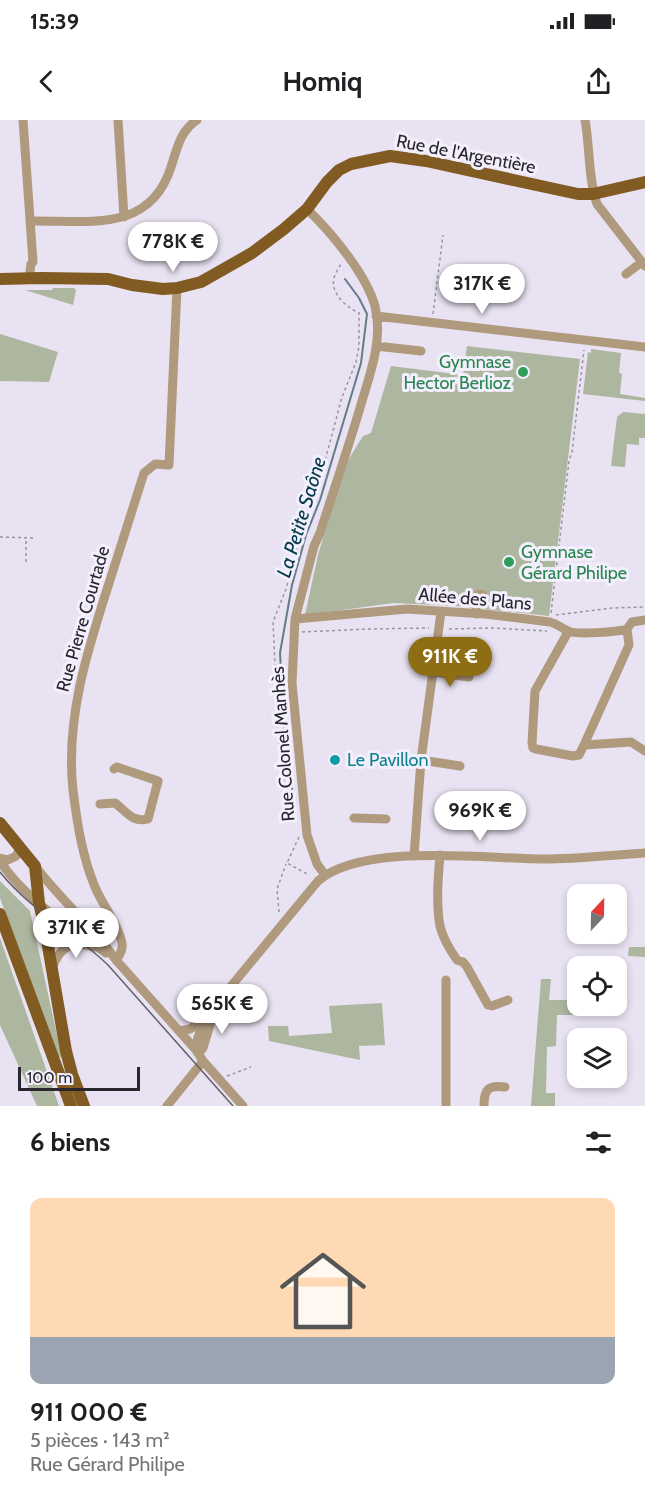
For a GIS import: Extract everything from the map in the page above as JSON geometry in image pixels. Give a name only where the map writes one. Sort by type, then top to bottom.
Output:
[{"type":"main road","name":"Rue de l'Argentière","points":[[0,279],[108,279],[132,285],[177,288],[201,282],[252,253],[307,209],[339,170],[351,164],[390,156],[499,176],[559,191],[593,194],[645,182]]},
{"type":"main road","points":[[0,823],[5,835],[35,866],[39,903],[66,1051],[84,1106]]},
{"type":"main road","points":[[0,914],[71,1106]]},
{"type":"street","points":[[23,120],[35,278]]},
{"type":"street","points":[[118,120],[124,217]]},
{"type":"street","points":[[30,221],[115,220],[144,208],[158,195],[166,182],[184,132],[197,120]]},
{"type":"street","points":[[585,120],[593,194],[597,204],[644,264],[627,273]]},
{"type":"street","name":"Rue Colonel Manhès","points":[[307,209],[358,270],[368,286],[376,316],[375,358],[314,546],[296,619],[292,683],[305,819],[307,835],[317,864],[325,875]]},
{"type":"street","name":"Rue Pierre Courtade","points":[[116,960],[121,953],[122,940],[96,888],[80,838],[73,786],[72,743],[78,686],[144,473],[155,464],[169,465],[177,288]]},
{"type":"street","points":[[376,316],[645,347]]},
{"type":"street","points":[[376,346],[421,351]]},
{"type":"street","points":[[476,614],[478,594],[483,595]]},
{"type":"street","name":"Allée des Plans","points":[[296,619],[407,609],[476,614],[558,624],[568,632],[617,632],[627,629],[632,622],[645,620]]},
{"type":"street","points":[[414,856],[421,760],[441,612]]},
{"type":"street","points":[[568,632],[535,692],[532,743],[533,748],[536,749],[573,756],[579,755],[584,746],[629,645],[627,629]]},
{"type":"street","points":[[434,672],[469,677]]},
{"type":"street","points":[[584,746],[631,742],[645,751]]},
{"type":"street","points":[[421,760],[460,766]]},
{"type":"street","points":[[99,804],[115,803],[124,814],[143,820],[148,819],[158,781],[117,767],[114,769]]},
{"type":"street","points":[[354,818],[386,819]]},
{"type":"street","points":[[0,859],[8,860],[16,856],[20,849]]},
{"type":"street","points":[[180,1031],[190,1029],[208,1015],[295,907],[325,875],[362,862],[414,856],[561,859],[645,854]]},
{"type":"street","points":[[440,855],[438,879],[440,926],[447,945],[457,960],[463,962],[467,967],[488,1005],[492,1006],[508,1000]]},
{"type":"street","points":[[0,859],[10,877],[39,903],[116,960]]},
{"type":"street","points":[[35,866],[55,891],[106,945],[116,960],[243,1106]]},
{"type":"street","points":[[51,970],[58,954],[69,946],[86,945],[101,949]]},
{"type":"street","points":[[446,980],[446,1106]]},
{"type":"street","points":[[166,1106],[203,1048],[218,1002]]},
{"type":"street","points":[[199,1055],[196,1039],[208,1015]]},
{"type":"street","points":[[484,1106],[484,1092],[487,1089],[493,1086],[505,1087]]},
{"type":"path","points":[[432,322],[443,235]]},
{"type":"path","name":"Allée des Plans","points":[[585,340],[551,615],[612,608],[645,607]]},
{"type":"path","points":[[0,537],[36,538]]},
{"type":"path","points":[[26,538],[26,562]]},
{"type":"path","points":[[303,632],[492,628],[547,631]]},
{"type":"path","points":[[279,912],[277,889],[287,863]]},
{"type":"path","points":[[226,1076],[251,1067]]},
{"type":"green space","points":[[53,288],[74,288],[76,290],[73,305],[25,290],[52,290]]},
{"type":"green space","points":[[0,334],[58,352],[49,382],[0,381]]},
{"type":"green space","points":[[467,346],[580,359],[549,616],[456,606],[394,603],[305,615],[318,555],[345,465],[363,436],[371,433],[391,366],[463,375]]},
{"type":"green space","points":[[591,349],[621,353],[620,394],[645,398],[645,401],[583,394],[588,352],[591,353]]},
{"type":"green space","points":[[623,412],[645,414],[645,438],[639,438],[639,445],[627,444],[625,467],[611,466],[617,417]]},
{"type":"green space","points":[[0,881],[30,911],[62,1058],[58,1056],[0,898]]},
{"type":"green space","points":[[0,938],[59,1106],[37,1106],[0,1025]]},
{"type":"green space","points":[[629,947],[645,947],[645,957],[628,956]]},
{"type":"green space","points":[[541,979],[551,979],[549,1000],[567,1000],[567,1015],[557,1015],[556,1046],[547,1047],[546,1093],[555,1093],[555,1106],[531,1106]]},
{"type":"green space","points":[[382,1003],[385,1045],[359,1046],[360,1060],[269,1041],[268,1026],[288,1026],[289,1036],[332,1033],[329,1006]]},
{"type":"waterway","name":"La Petite Saône","points":[[295,807],[286,754],[280,653],[292,585],[361,363],[367,314],[345,279]]},
{"type":"tram line","points":[[0,872],[25,898],[108,965],[233,1106]]},
{"type":"place","name":"Gymnase Hector Berlioz","points":[[523,372]]},
{"type":"place","name":"Gymnase Gérard Philipe","points":[[509,562]]},
{"type":"place","name":"Le Pavillon","points":[[335,760]]}]
